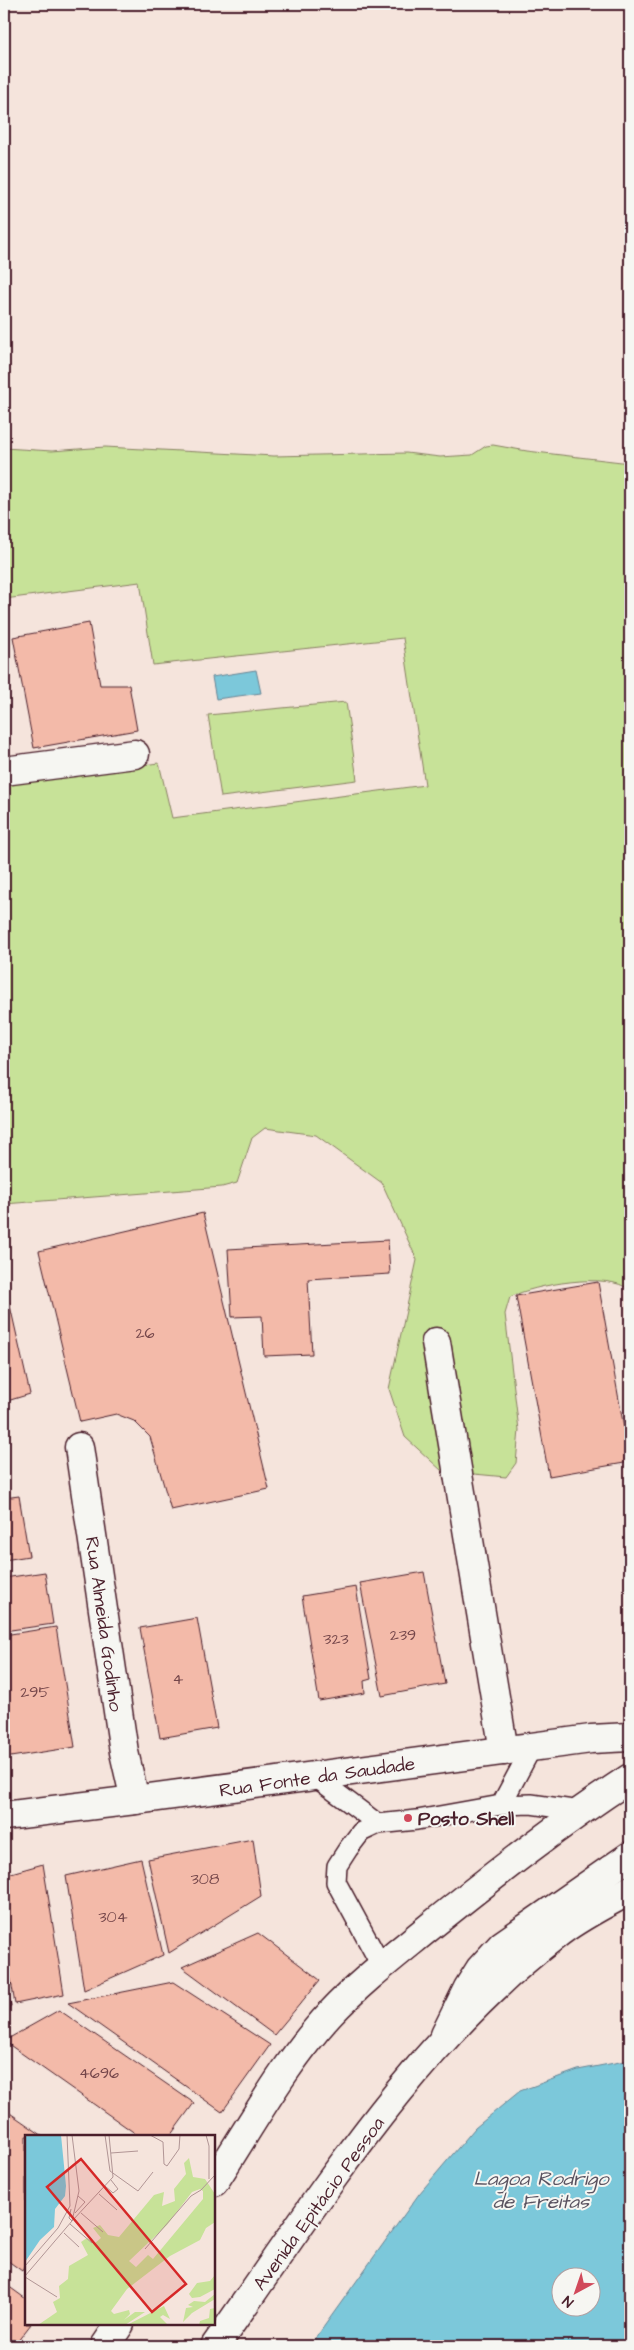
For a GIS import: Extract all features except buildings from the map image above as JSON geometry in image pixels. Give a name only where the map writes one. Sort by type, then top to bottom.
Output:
[{"type":"main road","points":[[4,771],[135,754]]},
{"type":"main road","points":[[436,1342],[504,1751]]},
{"type":"main road","name":"Rua Almeida Godinho","points":[[79,1447],[124,1752],[135,1800]]},
{"type":"main road","name":"Rua Fonte da Saudade","points":[[4,1816],[614,1736],[630,1737]]},
{"type":"main road","points":[[215,2180],[293,2062],[330,2014],[382,1967],[491,1877],[580,1811],[630,1778]]},
{"type":"main road","points":[[444,2036],[468,1988],[480,1969],[502,1945],[630,1856]]},
{"type":"main road","name":"Avenida Epitácio Pessoa","points":[[215,2346],[354,2147],[444,2036],[507,1976],[557,1934],[630,1890]]},
{"type":"main road","points":[[105,2346],[119,2325]]},
{"type":"lane","points":[[501,1804],[532,1747]]},
{"type":"lane","points":[[314,1776],[378,1824]]},
{"type":"lane","points":[[382,1967],[336,1882],[337,1866],[361,1832],[378,1824],[417,1820],[501,1804],[531,1804],[580,1811]]},
{"type":"green space","points":[[493,445],[527,451],[630,463],[630,1290],[620,1284],[605,1281],[571,1282],[536,1288],[510,1297],[505,1314],[519,1430],[516,1463],[506,1477],[442,1471],[405,1437],[389,1389],[417,1260],[382,1183],[316,1135],[265,1128],[252,1138],[237,1183],[222,1187],[4,1204],[4,782],[159,763],[172,818],[425,785],[403,638],[153,665],[140,582],[4,599],[4,448],[52,451],[105,447],[274,456],[406,453],[440,457],[472,455],[486,446]]},
{"type":"green space","points":[[346,702],[357,780],[221,797],[208,715]]},
{"type":"water","points":[[256,670],[261,693],[216,699],[212,677]]},
{"type":"water","name":"Lagoa Rodrigo de Freitas","points":[[630,2060],[630,2346],[310,2346],[419,2194],[475,2128],[520,2091],[578,2070]]},
{"type":"place","name":"Posto Shell","points":[[408,1818]]}]
